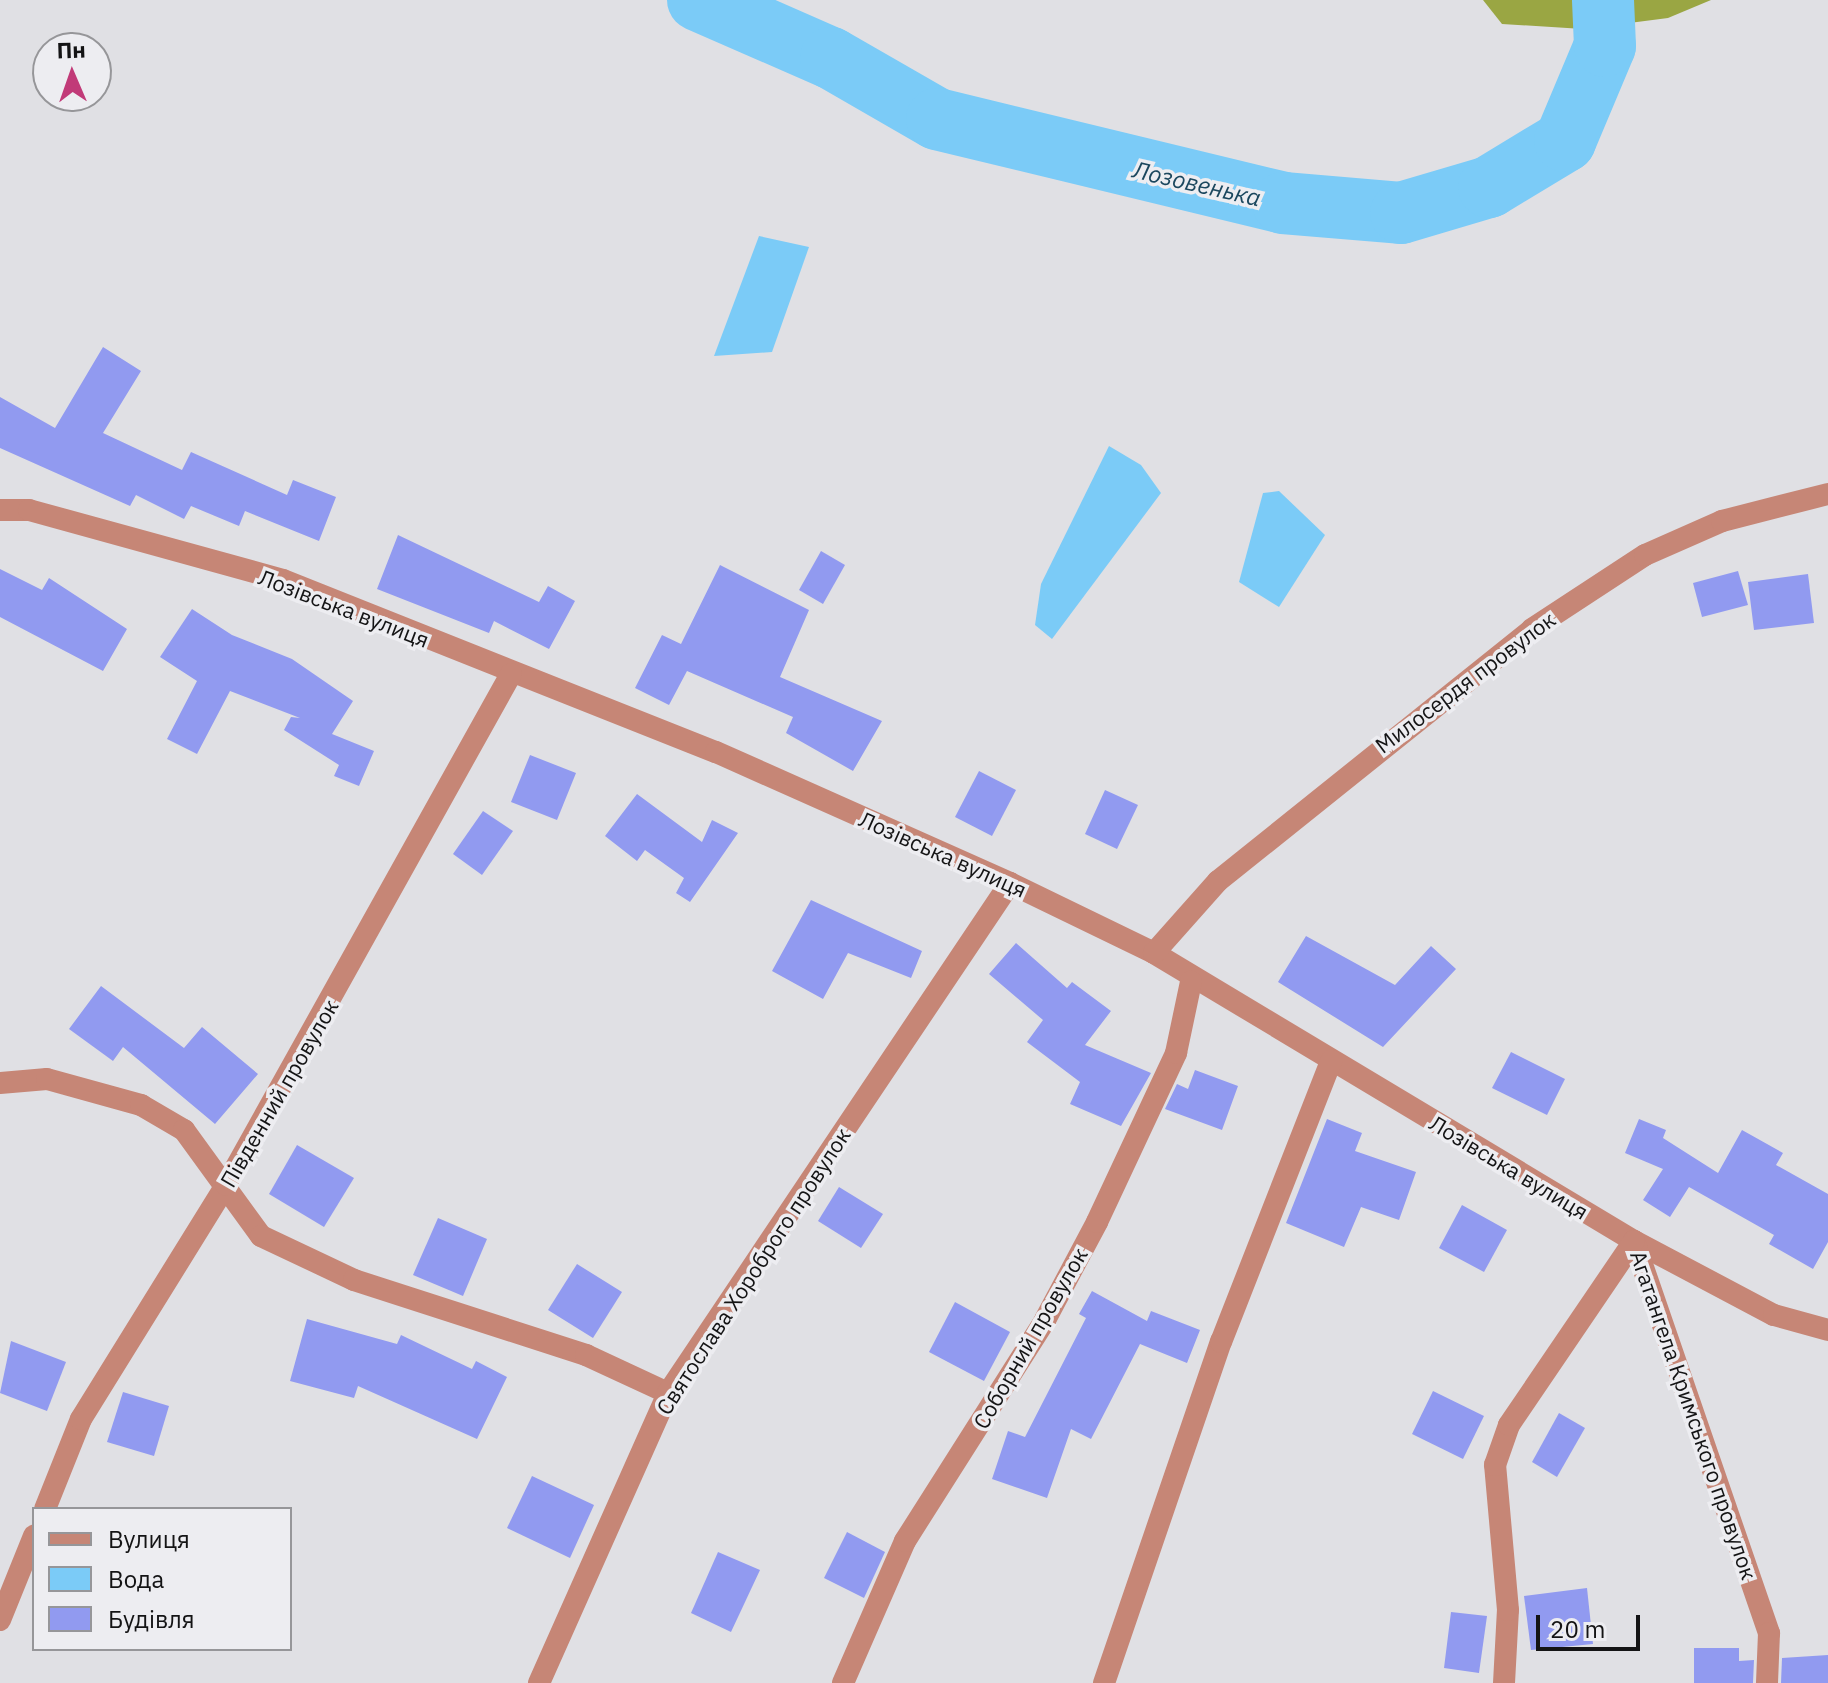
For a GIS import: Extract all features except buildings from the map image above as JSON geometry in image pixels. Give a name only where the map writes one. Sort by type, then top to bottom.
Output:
[{"type":"street","points":[[0,494],[29,510]]},
{"type":"street","name":"Милосердя провулок","points":[[1154,953],[1218,881],[1532,629],[1645,555],[1722,521],[1828,494]]},
{"type":"street","name":"Лозівська вулиця","points":[[0,510],[29,510],[283,580],[511,674],[716,752],[1010,883],[1154,953],[1191,982],[1331,1061],[1634,1241],[1774,1315],[1828,1330]]},
{"type":"street","name":"Південний провулок","points":[[46,1507],[81,1419],[226,1185],[511,674]]},
{"type":"street","name":"Святослава Хороброго провулок","points":[[539,1683],[668,1393],[1010,883]]},
{"type":"street","name":"Соборний провулок","points":[[843,1683],[905,1541],[1045,1320],[1097,1222],[1176,1053],[1191,982]]},
{"type":"street","points":[[1104,1683],[1221,1342],[1331,1061]]},
{"type":"street","points":[[0,1083],[47,1079],[141,1105],[184,1130],[261,1236],[341,1273],[586,1355],[668,1393]]},
{"type":"street","points":[[1504,1683],[1508,1610],[1495,1465],[1509,1425],[1634,1241]]},
{"type":"street","name":"Агатангела Кримського провулок","points":[[1634,1241],[1769,1633],[1767,1683]]},
{"type":"street","points":[[0,1620],[32,1541]]},
{"type":"green space","points":[[1483,0],[1711,0],[1668,18],[1583,29],[1502,24]]},
{"type":"water","points":[[759,236],[809,247],[772,352],[714,356]]},
{"type":"water","points":[[1109,446],[1141,465],[1161,493],[1052,639],[1035,625],[1041,584]]},
{"type":"water","points":[[1279,491],[1325,535],[1279,607],[1239,582],[1263,493]]},
{"type":"waterway","name":"Лозовенька","points":[[698,0],[831,58],[937,119],[1283,203],[1401,213],[1489,187],[1565,141],[1605,46],[1603,0]]}]
